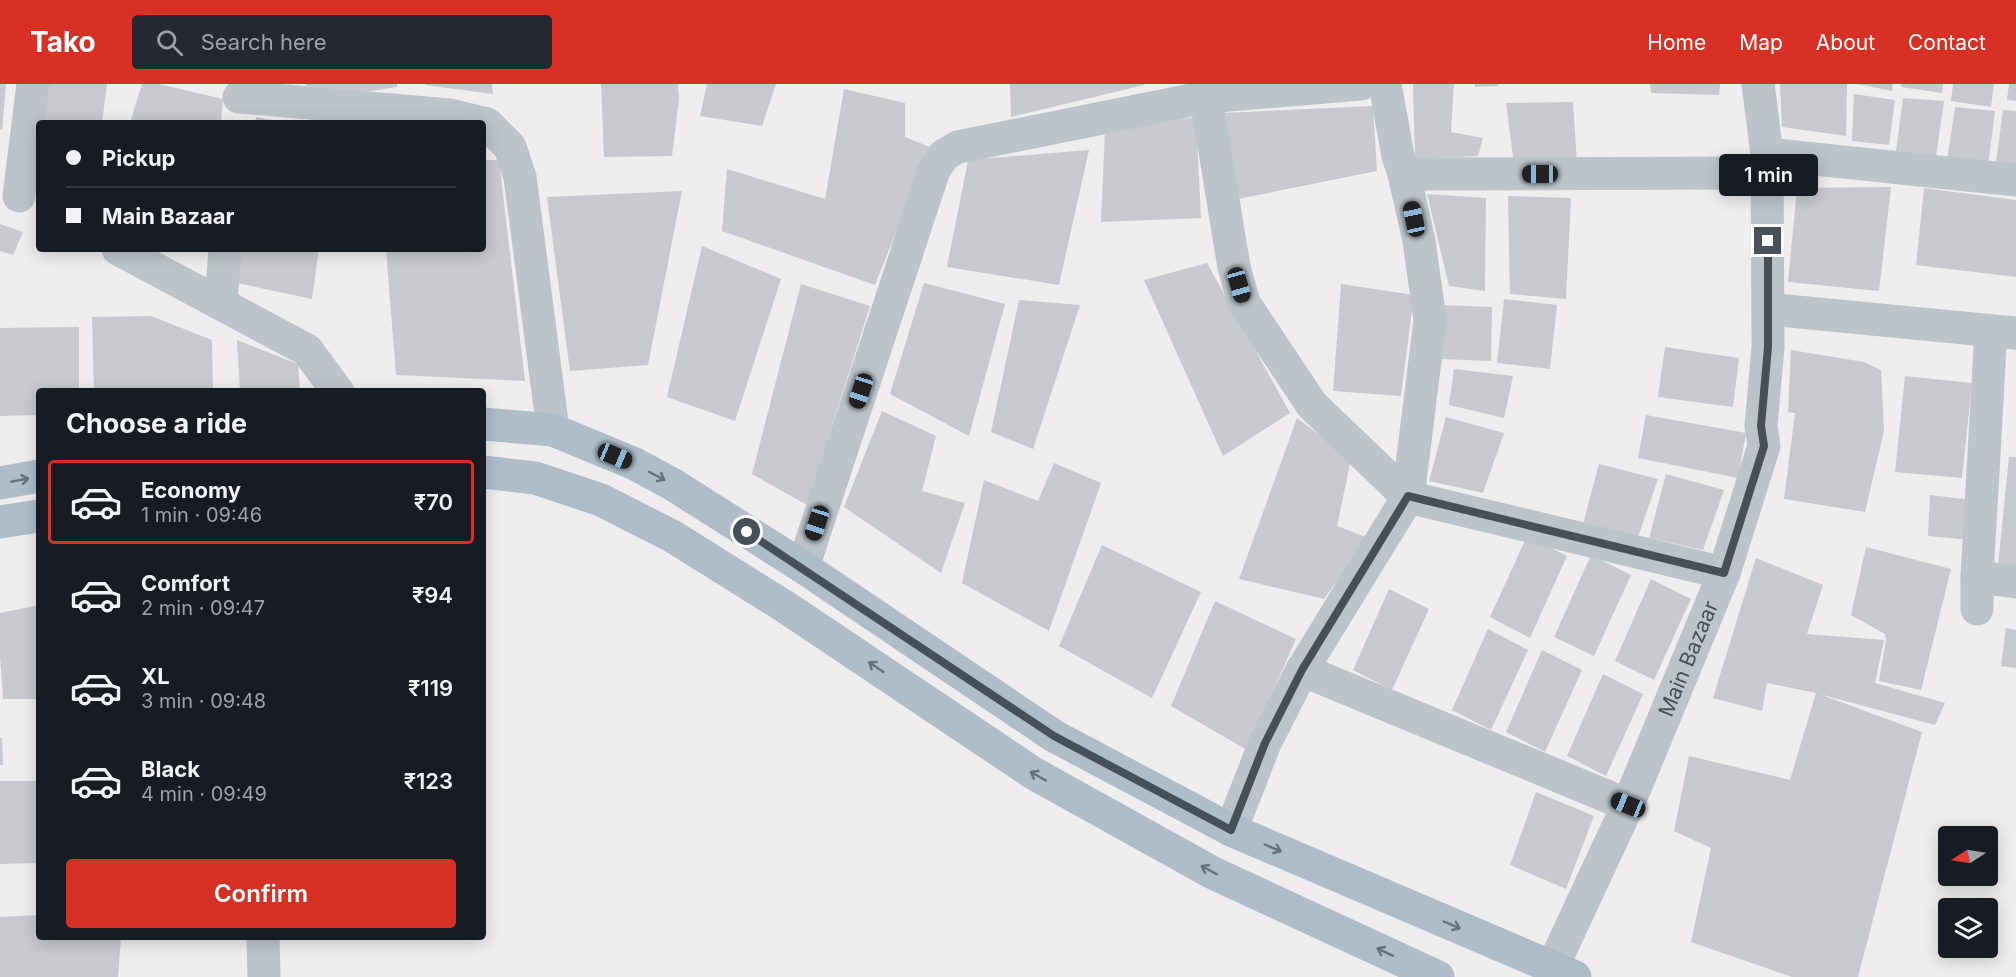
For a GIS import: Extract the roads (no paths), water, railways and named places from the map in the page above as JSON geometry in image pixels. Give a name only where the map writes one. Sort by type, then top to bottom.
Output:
[{"type":"main road","points":[[486,424],[553,430],[635,464],[672,484],[803,567],[1054,736],[1231,830],[1564,973]]},
{"type":"main road","points":[[486,472],[534,478],[601,500],[672,536],[787,608],[1033,773],[1213,873],[1438,977]]},
{"type":"main road","points":[[0,483],[36,477]]},
{"type":"main road","points":[[0,522],[36,516]]},
{"type":"street","points":[[19,196],[33,84]]},
{"type":"street","points":[[803,567],[934,170],[944,155],[958,147],[1205,91],[1361,84]]},
{"type":"street","points":[[1231,830],[1265,743],[1302,670],[1408,496],[1430,320],[1419,241],[1398,156],[1385,84]]},
{"type":"street","name":"Main Bazaar","points":[[1564,973],[1628,805],[1724,573],[1764,446],[1761,426],[1768,347],[1767,164],[1758,84]]},
{"type":"street","points":[[1205,91],[1234,267],[1244,303],[1312,405],[1408,496],[1724,573]]},
{"type":"street","points":[[238,101],[450,115],[471,120]]},
{"type":"street","points":[[486,124],[510,147],[520,177],[553,430]]},
{"type":"street","points":[[1404,174],[1767,164],[2016,180]]},
{"type":"street","points":[[124,252],[307,350],[335,388]]},
{"type":"street","points":[[220,304],[225,252]]},
{"type":"street","points":[[1768,309],[2004,332],[1977,577],[1977,609]]},
{"type":"street","points":[[1977,577],[2016,582]]},
{"type":"street","points":[[1302,670],[1628,805]]},
{"type":"street","points":[[263,940],[264,977]]}]
